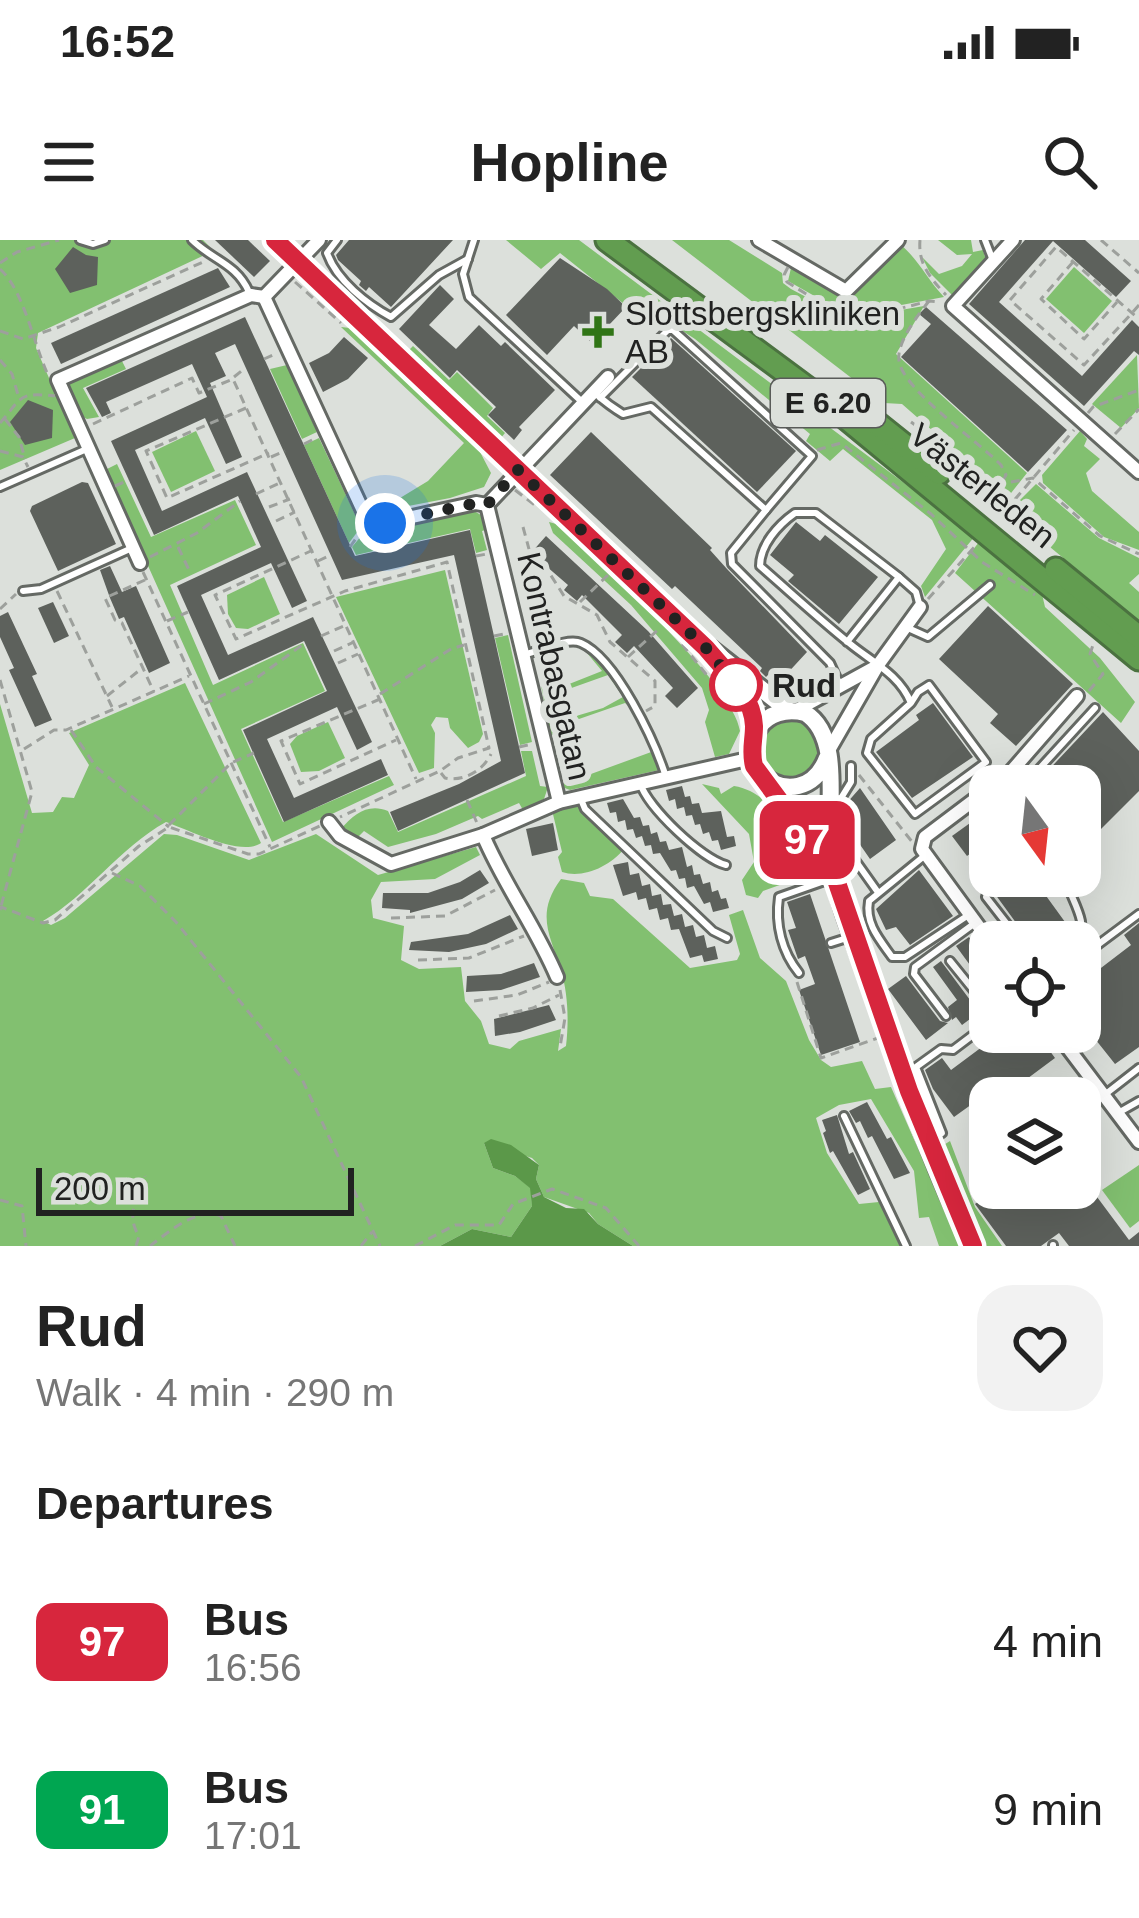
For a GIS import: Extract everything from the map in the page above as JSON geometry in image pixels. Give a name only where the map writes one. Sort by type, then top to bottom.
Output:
[{"type":"highway","name":"Västerleden","points":[[607,240],[834,407],[1139,659]]},
{"type":"highway","name":"Västerleden","points":[[632,240],[843,397],[1139,637]]},
{"type":"street","points":[[275,240],[706,648],[746,697],[754,732],[752,758],[834,876]]},
{"type":"street","points":[[140,562],[60,386],[257,296],[319,240]]},
{"type":"street","points":[[759,240],[846,291],[898,240]]},
{"type":"street","points":[[1013,240],[953,306],[1139,472]]},
{"type":"street","points":[[257,296],[287,348],[364,513],[385,523],[476,503],[487,505],[582,403],[597,395],[608,377]]},
{"type":"street","name":"Kontrabasgatan","points":[[487,505],[524,655],[544,711],[559,802]]},
{"type":"street","points":[[766,780],[786,788],[808,783],[878,665],[920,607]]},
{"type":"street","points":[[706,648],[820,725],[828,755],[834,876],[930,1142],[973,1246]]},
{"type":"street","points":[[754,732],[765,719],[878,665]]},
{"type":"street","points":[[1016,765],[1077,696]]},
{"type":"street","points":[[329,822],[340,836],[391,864],[483,836],[559,802],[752,758]]},
{"type":"street","points":[[969,804],[925,837],[924,852],[975,921]]},
{"type":"street","points":[[483,836],[536,928],[556,977]]},
{"type":"street","points":[[1072,1053],[1139,1142]]},
{"type":"lane","points":[[80,240],[93,244],[105,240]]},
{"type":"lane","points":[[191,240],[234,268],[257,296]]},
{"type":"lane","points":[[337,240],[327,253],[331,263],[356,295],[391,317],[439,275],[468,259]]},
{"type":"lane","points":[[474,240],[464,274],[469,296],[582,403]]},
{"type":"lane","points":[[985,240],[993,262]]},
{"type":"lane","points":[[766,510],[651,406],[623,414],[597,395],[668,330],[812,456],[731,553],[733,564],[830,663],[841,686]]},
{"type":"lane","points":[[0,488],[89,448]]},
{"type":"lane","points":[[910,703],[905,688],[760,566],[760,556],[768,540],[795,514],[816,513],[916,592],[920,607]]},
{"type":"lane","points":[[23,591],[54,584],[135,547]]},
{"type":"lane","points":[[847,642],[899,577]]},
{"type":"lane","points":[[905,626],[928,637],[990,585]]},
{"type":"lane","points":[[524,655],[580,642],[619,681],[652,732],[666,777]]},
{"type":"lane","points":[[929,685],[986,762],[915,814],[867,753],[871,739],[910,703],[929,685]]},
{"type":"lane","points":[[1046,765],[1095,708]]},
{"type":"lane","points":[[851,766],[851,782],[840,796],[837,826],[877,892]]},
{"type":"lane","points":[[640,783],[649,802],[712,862],[726,865]]},
{"type":"lane","points":[[580,797],[585,809],[713,931],[727,938]]},
{"type":"lane","points":[[924,852],[868,902],[872,928],[892,957],[905,957],[973,918]]},
{"type":"lane","points":[[799,974],[782,943],[779,897],[834,876]]},
{"type":"lane","points":[[986,897],[1005,921]]},
{"type":"lane","points":[[1101,942],[1139,914]]},
{"type":"lane","points":[[946,1016],[914,974],[914,967],[973,918]]},
{"type":"lane","points":[[831,943],[854,935]]},
{"type":"lane","points":[[950,961],[969,985]]},
{"type":"lane","points":[[930,1142],[943,1133],[916,1067],[941,1048],[952,1050],[969,1037]]},
{"type":"lane","points":[[1101,1099],[1139,1068]]},
{"type":"lane","points":[[1118,1113],[1138,1104]]},
{"type":"lane","points":[[844,1117],[906,1246]]},
{"type":"path","points":[[59,240],[17,251],[0,266],[19,292],[48,376],[60,386]]},
{"type":"path","points":[[920,240],[917,254],[953,306]]},
{"type":"path","points":[[1101,240],[1139,273]]},
{"type":"path","points":[[1139,305],[1132,313],[1084,365],[1010,300],[1056,247],[1073,262],[1118,301],[1132,313],[1139,319]]},
{"type":"path","points":[[0,331],[23,339],[59,327],[216,256]]},
{"type":"path","points":[[792,260],[784,275],[787,282],[849,317],[929,301],[953,306]]},
{"type":"path","points":[[1073,262],[1041,299],[1084,339],[1118,301]]},
{"type":"path","points":[[929,301],[900,351],[902,370],[1000,465],[1006,476],[1001,484]]},
{"type":"path","points":[[264,359],[287,348]]},
{"type":"path","points":[[0,360],[12,374],[18,396]]},
{"type":"path","points":[[245,368],[235,372],[233,379],[418,782]]},
{"type":"path","points":[[80,430],[193,378],[200,393],[233,379]]},
{"type":"path","points":[[32,474],[22,442],[2,421],[18,396],[60,386]]},
{"type":"path","points":[[1005,511],[1093,407],[1139,390]]},
{"type":"path","points":[[137,455],[247,407]]},
{"type":"path","points":[[1105,442],[1139,410]]},
{"type":"path","points":[[911,422],[990,484],[1033,478]]},
{"type":"path","points":[[304,444],[327,434]]},
{"type":"path","points":[[812,456],[820,447],[841,443],[971,552],[1035,595]]},
{"type":"path","points":[[0,451],[25,459]]},
{"type":"path","points":[[146,451],[167,498],[285,452]]},
{"type":"path","points":[[1033,478],[1100,536],[1139,554]]},
{"type":"path","points":[[256,494],[282,482]]},
{"type":"path","points":[[269,507],[302,493]]},
{"type":"path","points":[[240,501],[197,533],[140,562],[271,849]]},
{"type":"path","points":[[276,520],[295,512]]},
{"type":"path","points":[[350,547],[371,518]]},
{"type":"path","points":[[523,527],[532,564],[550,574],[558,591],[597,614],[610,642],[647,672],[656,688],[655,706],[640,716]]},
{"type":"path","points":[[920,607],[979,542]]},
{"type":"path","points":[[176,544],[190,572]]},
{"type":"path","points":[[313,550],[215,595],[236,639],[333,596],[455,561]]},
{"type":"path","points":[[318,561],[331,555]]},
{"type":"path","points":[[440,771],[458,782],[479,770],[490,751],[447,562]]},
{"type":"path","points":[[579,603],[612,571]]},
{"type":"path","points":[[146,580],[105,598],[154,692]]},
{"type":"path","points":[[54,584],[114,710]]},
{"type":"path","points":[[0,609],[23,591]]},
{"type":"path","points":[[205,604],[217,599]]},
{"type":"path","points":[[166,622],[188,611]]},
{"type":"path","points":[[627,658],[664,623]]},
{"type":"path","points":[[321,636],[346,625]]},
{"type":"path","points":[[270,746],[379,697],[451,649],[473,641]]},
{"type":"path","points":[[334,651],[355,642]]},
{"type":"path","points":[[204,704],[250,682],[305,644]]},
{"type":"path","points":[[1077,696],[1086,694],[1103,674],[1090,654],[1094,644]]},
{"type":"path","points":[[338,663],[359,653]]},
{"type":"path","points":[[107,696],[142,667]]},
{"type":"path","points":[[22,750],[53,730],[70,728],[191,675]]},
{"type":"path","points":[[0,680],[32,792],[0,909],[44,923],[55,920],[139,846],[168,827],[231,763],[254,753]]},
{"type":"path","points":[[70,728],[96,767],[168,827],[248,854],[271,849],[418,782],[458,758],[499,752]]},
{"type":"path","points":[[280,741],[300,784],[398,740]]},
{"type":"path","points":[[519,747],[551,740]]},
{"type":"path","points":[[851,766],[907,839],[924,852]]},
{"type":"path","points":[[466,800],[483,836]]},
{"type":"path","points":[[110,872],[140,886],[176,922],[301,1077],[380,1246]]},
{"type":"path","points":[[392,918],[445,916],[474,904],[506,881]]},
{"type":"path","points":[[418,960],[469,958],[499,949],[536,928]]},
{"type":"path","points":[[474,1001],[517,995],[556,977],[565,1018],[560,1047]]},
{"type":"path","points":[[796,986],[821,1058],[880,1037]]},
{"type":"path","points":[[499,1016],[533,1008],[560,994]]},
{"type":"path","points":[[136,1246],[139,1236],[133,1228],[132,1211],[146,1176]]},
{"type":"path","points":[[415,1246],[455,1225],[499,1225],[513,1204],[552,1190],[606,1208],[639,1246]]},
{"type":"path","points":[[0,1200],[22,1206],[26,1246]]},
{"type":"path","points":[[150,1246],[188,1220],[212,1213],[221,1216],[236,1246]]},
{"type":"path","points":[[362,1246],[373,1230]]},
{"type":"shaded area","points":[[0,240],[203,240],[210,247],[209,253],[38,333],[36,348],[75,438],[0,470]]},
{"type":"shaded area","points":[[506,240],[579,240],[975,536],[925,597],[921,586],[946,549],[932,520],[843,449],[830,461],[806,441],[810,434],[695,339],[658,315],[651,319],[629,308],[560,253],[541,269]]},
{"type":"shaded area","points":[[672,240],[729,240],[782,273],[783,283],[791,289],[848,319],[924,306],[896,354],[1027,473],[1000,507],[953,459],[950,446],[902,404],[884,403]]},
{"type":"shaded area","points":[[938,240],[971,240],[973,252],[983,250],[986,260],[953,296],[930,273],[922,257],[939,274],[962,266],[972,254],[957,255]]},
{"type":"shaded area","points":[[900,244],[944,297],[848,315],[788,281],[791,268],[845,299]]},
{"type":"shaded area","points":[[1074,267],[1112,301],[1084,333],[1046,299]]},
{"type":"shaded area","points":[[341,327],[350,328],[479,450],[491,473],[484,487],[377,512],[428,481],[464,443]]},
{"type":"shaded area","points":[[413,346],[449,380],[457,372],[493,408],[487,416],[505,433],[500,439],[406,353]]},
{"type":"shaded area","points":[[1137,355],[1139,408],[1121,428],[1092,404]]},
{"type":"shaded area","points":[[120,357],[126,369],[83,388],[99,417],[79,415],[68,384]]},
{"type":"shaded area","points":[[287,365],[317,432],[302,439],[270,369]]},
{"type":"shaded area","points":[[196,431],[215,471],[171,492],[152,452]]},
{"type":"shaded area","points":[[1080,431],[1087,439],[1084,446],[1100,459],[1086,473],[1092,491],[1139,532],[1139,550],[1104,537],[1043,483],[1042,475]]},
{"type":"shaded area","points":[[319,438],[361,527],[349,543],[304,445]]},
{"type":"shaded area","points":[[117,464],[151,537],[235,500],[256,545],[170,585],[213,685],[303,643],[325,691],[241,729],[283,822],[389,776],[394,785],[272,842],[105,470]]},
{"type":"shaded area","points":[[1036,484],[1099,538],[1139,558],[1139,574],[1129,583],[1139,592],[1139,621],[1008,512]]},
{"type":"shaded area","points":[[462,510],[476,512],[485,520],[489,529],[482,531],[487,550],[476,553],[470,529],[356,555],[352,547],[367,529]]},
{"type":"shaded area","points":[[549,522],[560,525],[632,594],[715,684],[740,731],[729,754],[715,757],[702,688],[631,605],[553,533]]},
{"type":"shaded area","points":[[979,542],[1042,594],[1045,607],[1100,658],[1135,702],[1121,723],[955,573]]},
{"type":"shaded area","points":[[445,570],[483,734],[468,748],[450,728],[448,718],[436,717],[431,725],[434,768],[419,773],[336,597]]},
{"type":"shaded area","points":[[264,577],[280,614],[248,629],[236,628],[228,614],[227,595]]},
{"type":"shaded area","points":[[508,635],[532,742],[520,745],[495,638]]},
{"type":"shaded area","points":[[582,647],[611,676],[632,709],[625,703],[556,727],[557,735],[551,735],[549,715],[556,722],[623,697],[608,675],[549,696],[550,704],[545,705],[541,686],[549,692],[602,671]]},
{"type":"shaded area","points":[[185,683],[261,843],[228,845],[166,822],[43,921],[51,925],[65,918],[164,834],[249,860],[316,834],[378,875],[476,847],[480,855],[435,879],[381,882],[371,900],[373,918],[404,926],[401,960],[419,969],[461,967],[465,1001],[481,1021],[489,1044],[510,1049],[519,1041],[561,1029],[558,1051],[566,1046],[567,1008],[547,914],[561,879],[584,883],[590,896],[613,899],[690,968],[737,960],[740,954],[729,915],[743,910],[760,958],[786,981],[821,1060],[831,1067],[862,1061],[875,1089],[891,1087],[961,1246],[939,1246],[929,1217],[919,1218],[914,1171],[871,1099],[839,1105],[816,1118],[827,1153],[859,1204],[879,1202],[900,1246],[633,1246],[589,1213],[544,1197],[536,1179],[539,1165],[532,1158],[484,1143],[493,1168],[531,1188],[532,1206],[511,1237],[472,1229],[440,1246],[0,1246],[0,704],[32,813],[53,812],[62,797],[74,798],[89,765],[69,733]]},
{"type":"shaded area","points":[[790,720],[811,729],[820,750],[811,771],[790,780],[769,771],[760,750],[769,729]]},
{"type":"shaded area","points":[[328,722],[345,758],[319,771],[301,772],[290,744]]},
{"type":"shaded area","points":[[521,751],[532,751],[540,786],[548,787],[544,799],[523,810],[519,803],[388,847],[364,831],[358,837],[341,829],[356,815],[374,808],[388,811],[398,832],[526,776]]},
{"type":"shaded area","points":[[654,751],[659,770],[570,790],[562,787],[567,776],[569,782]]},
{"type":"shaded area","points":[[702,784],[719,788],[721,794],[734,786],[747,790],[770,805],[813,865],[813,873],[763,891],[758,898],[746,895],[742,880],[754,862],[749,834]]},
{"type":"shaded area","points":[[577,805],[623,850],[595,870],[570,874],[562,872],[552,810]]},
{"type":"shaded area","points":[[491,1139],[511,1145],[539,1165],[536,1179],[544,1197],[566,1208],[584,1209],[633,1246],[440,1246],[472,1229],[511,1237],[532,1206],[530,1188],[493,1168],[484,1143]]},
{"type":"shaded area","points":[[950,1141],[969,1191],[969,1209],[942,1146]]},
{"type":"shaded area","points":[[1139,1165],[1139,1221],[1130,1228],[1102,1190]]},
{"type":"shaded area","points":[[969,1209],[976,1209],[1002,1246],[985,1246]]},
{"type":"building","points":[[215,240],[248,240],[270,261],[254,277]]},
{"type":"building","points":[[349,240],[453,240],[391,307],[369,287],[366,291],[359,285],[361,281],[338,260],[336,255]]},
{"type":"building","points":[[1025,240],[1085,240],[1131,281],[1116,297],[1053,241],[999,302],[1082,376],[1132,320],[1139,327],[1139,355],[1134,351],[1084,406],[969,304]]},
{"type":"building","points":[[73,247],[98,257],[97,285],[70,293],[55,269]]},
{"type":"building","points":[[560,258],[626,307],[592,343],[574,326],[547,355],[506,315]]},
{"type":"building","points":[[218,268],[230,287],[61,364],[51,343]]},
{"type":"building","points":[[440,285],[454,299],[429,325],[456,349],[479,325],[501,346],[505,342],[555,390],[519,427],[522,430],[514,440],[488,415],[496,407],[457,370],[450,378],[399,329]]},
{"type":"building","points":[[926,307],[1067,430],[1028,472],[901,357],[931,324],[919,314]]},
{"type":"building","points":[[245,317],[355,556],[470,530],[525,773],[398,831],[390,812],[501,761],[454,555],[342,580],[235,344],[215,353],[226,376],[210,383],[242,457],[226,464],[205,418],[135,450],[162,511],[247,472],[307,601],[292,608],[271,563],[201,595],[228,655],[313,617],[372,742],[357,750],[337,707],[267,739],[294,798],[381,759],[388,775],[284,822],[243,730],[327,691],[304,641],[219,680],[177,586],[261,547],[238,496],[154,535],[111,441],[207,397],[192,364],[106,402],[111,413],[102,417],[86,388]]},
{"type":"building","points":[[344,337],[368,358],[348,379],[323,392],[309,363],[329,353]]},
{"type":"building","points":[[671,338],[796,451],[757,492],[632,377]]},
{"type":"building","points":[[28,400],[53,410],[52,438],[25,445],[10,422]]},
{"type":"building","points":[[591,432],[712,548],[807,652],[783,678],[774,669],[766,677],[675,586],[672,589],[550,475]]},
{"type":"building","points":[[88,483],[116,544],[58,571],[30,511]]},
{"type":"building","points":[[796,522],[820,541],[825,535],[878,577],[839,624],[788,581],[794,575],[770,555]]},
{"type":"building","points":[[546,536],[648,631],[698,688],[677,708],[665,696],[673,688],[634,646],[627,653],[615,642],[622,635],[582,595],[577,601],[564,590],[568,585],[531,553]]},
{"type":"building","points":[[110,566],[122,592],[136,586],[170,663],[149,673],[124,617],[119,619],[110,598],[100,570]]},
{"type":"building","points":[[541,594],[551,627],[532,632],[523,599]]},
{"type":"building","points":[[53,602],[69,636],[54,643],[38,608]]},
{"type":"building","points":[[988,606],[1073,684],[1016,746],[990,723],[998,714],[939,659]]},
{"type":"building","points":[[8,612],[52,720],[35,727],[0,637],[0,616]]},
{"type":"building","points":[[933,703],[973,757],[912,798],[876,752],[919,720],[916,715]]},
{"type":"building","points":[[1103,712],[1139,751],[1139,791],[1101,829],[1101,765],[1053,765]]},
{"type":"building","points":[[682,786],[685,797],[690,796],[692,804],[699,803],[702,813],[721,811],[727,837],[734,836],[736,846],[721,850],[718,840],[712,841],[709,832],[703,834],[692,815],[686,816],[684,807],[677,809],[675,799],[669,801],[666,790]]},
{"type":"building","points":[[860,788],[896,840],[870,859],[845,823],[854,816],[845,805]]},
{"type":"building","points":[[623,799],[634,818],[649,825],[651,834],[657,832],[669,850],[682,847],[687,867],[692,865],[703,884],[710,882],[712,892],[718,890],[729,908],[713,912],[710,902],[704,904],[694,886],[687,888],[685,878],[671,871],[660,853],[653,854],[642,836],[636,838],[633,829],[627,830],[625,820],[618,822],[607,803]]},
{"type":"building","points":[[553,823],[558,850],[532,856],[526,829]]},
{"type":"building","points":[[969,824],[969,855],[967,856],[952,836]]},
{"type":"building","points":[[628,862],[630,875],[639,873],[642,886],[650,884],[652,896],[661,894],[663,905],[671,904],[674,916],[682,914],[685,927],[693,925],[696,937],[704,935],[707,948],[715,946],[718,959],[690,958],[679,929],[671,930],[668,918],[660,920],[657,908],[649,910],[646,898],[638,900],[636,892],[623,896],[613,865]]},
{"type":"building","points":[[480,870],[489,883],[462,899],[410,913],[382,908],[383,893],[428,893]]},
{"type":"building","points":[[919,870],[953,916],[910,945],[896,927],[886,930],[876,909]]},
{"type":"building","points":[[810,894],[860,1042],[821,1055],[799,990],[815,984],[805,956],[798,959],[788,930],[796,928],[787,902]]},
{"type":"building","points":[[997,897],[1047,897],[1064,921],[1015,921]]},
{"type":"building","points":[[510,915],[518,929],[486,944],[449,952],[409,950],[411,942],[468,934]]},
{"type":"building","points":[[1139,923],[1139,1047],[1115,1064],[1101,1046],[1101,968],[1131,945],[1124,935]]},
{"type":"building","points":[[969,937],[969,964],[956,946]]},
{"type":"building","points":[[941,961],[969,999],[969,1020],[962,1025],[956,1017],[952,1020],[948,1007],[957,1000],[933,967]]},
{"type":"building","points":[[534,963],[540,977],[501,990],[466,992],[467,976],[501,974]]},
{"type":"building","points":[[906,976],[940,1021],[948,1023],[926,1040],[888,989]]},
{"type":"building","points":[[549,1005],[556,1020],[495,1036],[494,1019]]},
{"type":"building","points":[[974,1053],[1051,1053],[1055,1058],[1029,1077],[969,1077],[969,1106],[954,1117],[925,1070],[942,1058],[951,1070]]},
{"type":"building","points":[[867,1102],[910,1173],[894,1179],[872,1136],[868,1138],[860,1121],[856,1123],[849,1111]]},
{"type":"building","points":[[837,1115],[849,1154],[853,1152],[870,1189],[858,1195],[833,1151],[830,1153],[823,1133],[822,1120]]},
{"type":"building","points":[[1101,1202],[1129,1240],[1139,1232],[1139,1246],[1069,1246],[1059,1233],[1041,1246],[1006,1246],[979,1209],[1101,1209]]},
{"type":"bus line","name":"97","points":[[275,240],[706,648],[746,697],[753,720],[754,766],[834,874],[909,1091],[973,1246]]},
{"type":"place","name":"Slottsbergskliniken AB","points":[[598,332]]},
{"type":"place","name":"Rud","points":[[736,685]]},
{"type":"route","points":[[385,523],[476,503],[487,505],[518,470],[706,648],[736,685]]}]
